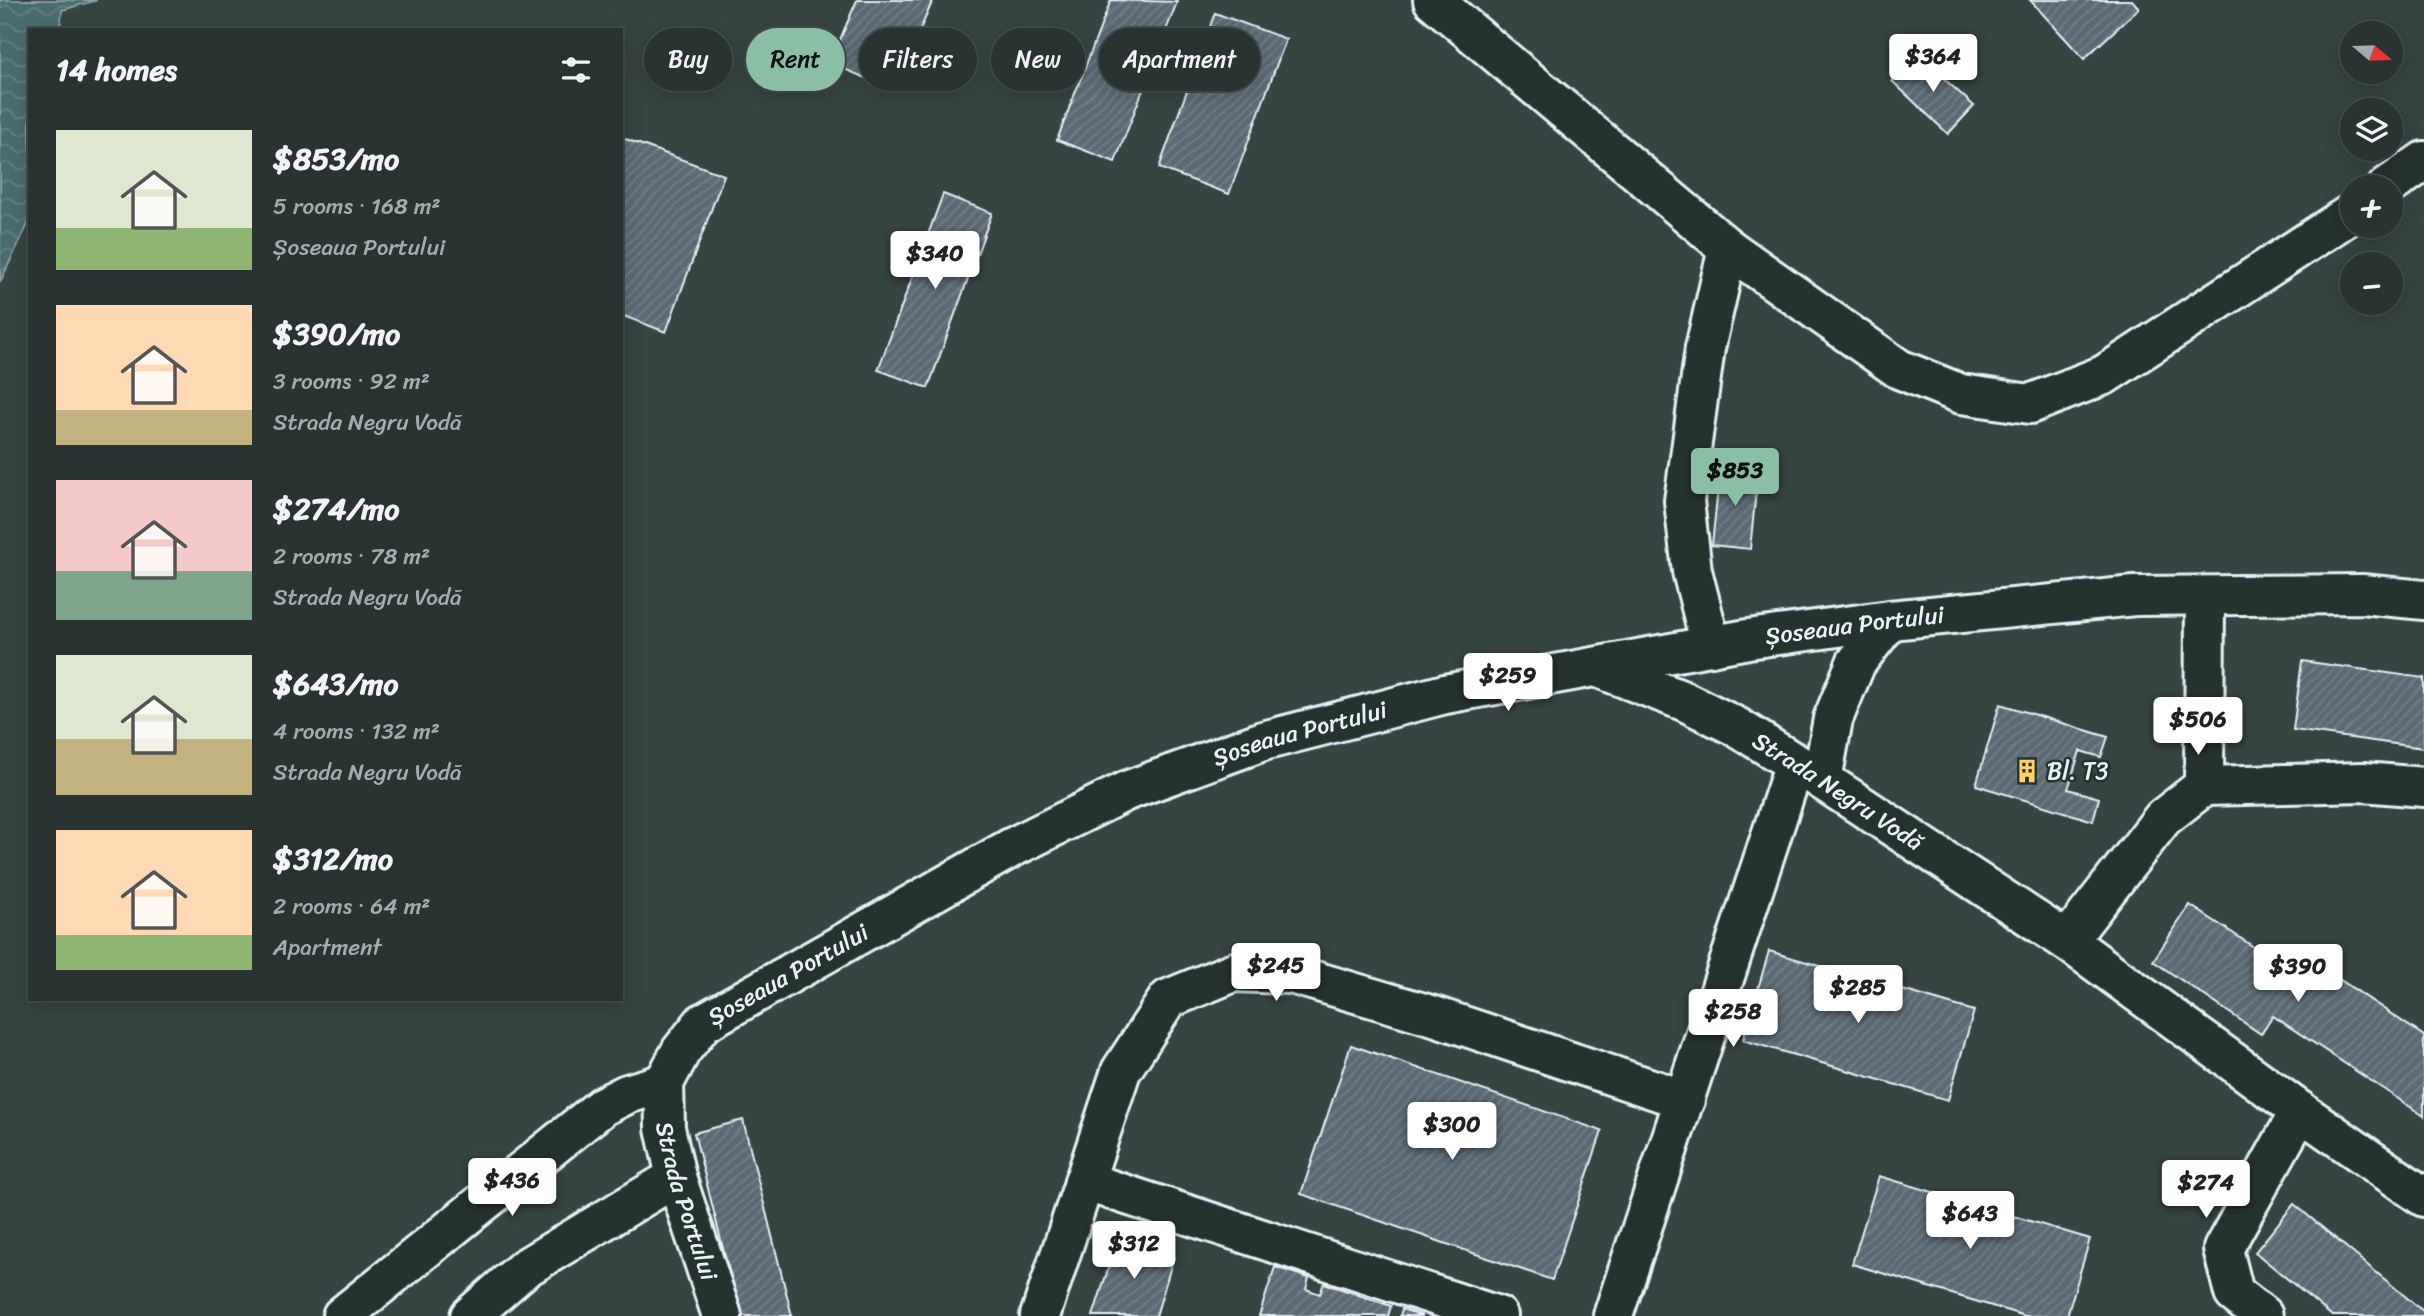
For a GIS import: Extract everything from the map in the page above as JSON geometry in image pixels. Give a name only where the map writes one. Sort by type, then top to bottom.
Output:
[{"type":"street","points":[[1433,0],[1728,248],[1899,369],[1961,394],[2030,404],[2104,375],[2340,221]]},
{"type":"street","points":[[2403,176],[2424,161]]},
{"type":"street","points":[[1711,646],[1692,571],[1684,501],[1704,348],[1728,248]]},
{"type":"street","name":"Șoseaua Portului","points":[[664,1083],[681,1051],[704,1023],[1011,848],[1126,791],[1263,741],[1445,694],[1748,639],[1890,620],[2135,596],[2362,594],[2424,600]]},
{"type":"street","points":[[2204,786],[2205,596]]},
{"type":"street","points":[[1613,1316],[1685,1100],[1808,772],[1856,663],[1890,620]]},
{"type":"street","name":"Strada Negru Vodă","points":[[1596,667],[1684,701],[1737,727],[1808,772],[2067,941],[2300,1111],[2424,1197]]},
{"type":"street","points":[[2067,941],[2163,818],[2204,786],[2363,782],[2424,787]]},
{"type":"street","points":[[1040,1316],[1121,1071],[1168,999],[1234,972],[1291,974],[1434,1016],[1685,1100]]},
{"type":"street","points":[[342,1316],[603,1106],[627,1094],[664,1083]]},
{"type":"street","name":"Strada Portului","points":[[664,1083],[665,1128],[676,1177],[722,1316]]},
{"type":"street","points":[[2263,1316],[2234,1293],[2223,1250],[2300,1111]]},
{"type":"street","points":[[470,1316],[524,1268],[676,1177]]},
{"type":"street","points":[[1084,1181],[1498,1316]]},
{"type":"water","points":[[0,0],[97,0],[62,10],[60,28],[28,28],[28,224],[0,282]]},
{"type":"building","points":[[857,0],[933,0],[921,28],[859,28],[859,75],[845,69],[845,28]]},
{"type":"building","points":[[1111,0],[1177,2],[1167,28],[1100,28]]},
{"type":"building","points":[[2030,0],[2132,0],[2139,8],[2084,59]]},
{"type":"building","points":[[1215,13],[1256,28],[1210,28]]},
{"type":"building","points":[[1260,29],[1286,39],[1229,194],[1159,168],[1187,91],[1260,91]]},
{"type":"building","points":[[1099,31],[1099,91],[1143,91],[1115,162],[1057,140],[1076,91],[1085,91],[1085,67]]},
{"type":"building","points":[[1917,54],[1974,106],[1948,134],[1892,81]]},
{"type":"building","points":[[623,138],[724,175],[666,332],[623,316]]},
{"type":"building","points":[[943,194],[992,213],[928,388],[878,370]]},
{"type":"building","points":[[1720,468],[1758,472],[1750,549],[1712,545]]},
{"type":"building","points":[[2302,661],[2424,678],[2424,748],[2293,730]]},
{"type":"building","name":"Bl. T3","points":[[2000,704],[2108,737],[2101,757],[2080,751],[2068,789],[2099,798],[2093,821],[1976,785]]},
{"type":"building","points":[[2190,905],[2295,974],[2306,957],[2424,1036],[2424,1116],[2273,1016],[2261,1034],[2153,961]]},
{"type":"building","points":[[1769,951],[1974,1011],[1948,1100],[1743,1040]]},
{"type":"building","points":[[1351,1045],[1602,1131],[1552,1280],[1301,1194]]},
{"type":"building","points":[[743,1120],[792,1316],[740,1316],[694,1133]]},
{"type":"building","points":[[1879,1176],[2090,1239],[2067,1316],[2025,1316],[1852,1264]]},
{"type":"building","points":[[2294,1204],[2424,1312],[2424,1316],[2332,1316],[2255,1252]]},
{"type":"building","points":[[1118,1238],[1174,1256],[1156,1316],[1093,1316]]},
{"type":"building","points":[[1275,1267],[1309,1278],[1306,1289],[1320,1294],[1324,1283],[1391,1306],[1388,1316],[1259,1316]]},
{"type":"building","points":[[1402,1309],[1423,1316],[1400,1316]]},
{"type":"place","name":"Bl. T3","points":[[2027,771]]}]
